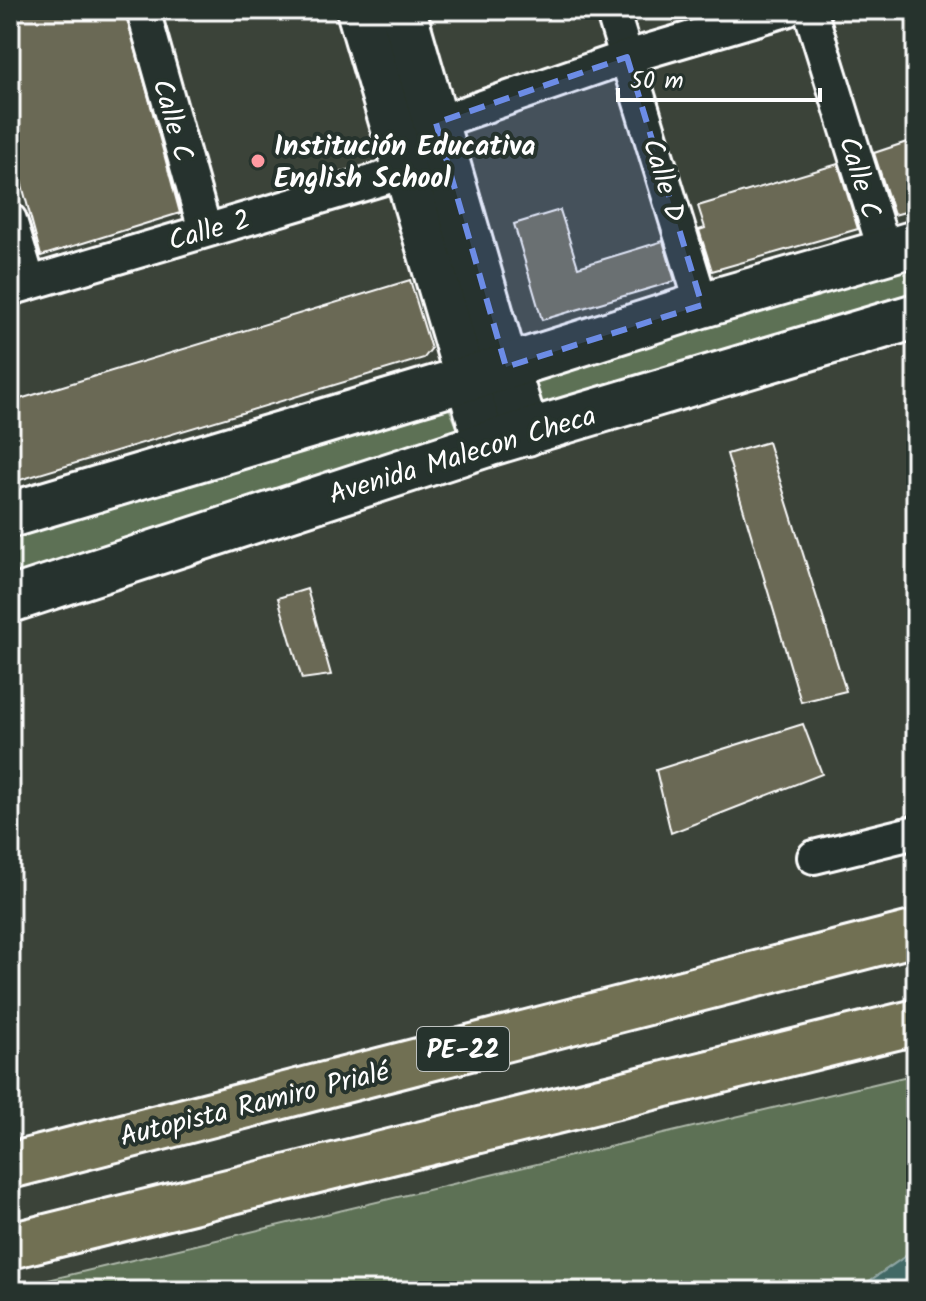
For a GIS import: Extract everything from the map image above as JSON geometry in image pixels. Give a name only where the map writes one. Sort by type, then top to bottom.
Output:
[{"type":"highway","name":"Autopista Ramiro Prialé","points":[[20,1160],[916,933]]},
{"type":"highway","points":[[10,1246],[916,1022]]},
{"type":"main road","points":[[359,10],[408,171],[487,373],[507,439]]},
{"type":"main road","points":[[403,10],[436,123],[487,373]]},
{"type":"main road","points":[[10,515],[900,248]]},
{"type":"main road","name":"Avenida Malecon Checa","points":[[10,600],[507,439],[916,316]]},
{"type":"street","name":"Calle C","points":[[143,10],[205,230]]},
{"type":"street","name":"Calle D","points":[[612,10],[702,305]]},
{"type":"street","points":[[436,123],[627,57],[786,10]]},
{"type":"street","name":"Calle C","points":[[810,10],[900,248]]},
{"type":"street","name":"Calle 2","points":[[20,286],[408,171]]},
{"type":"street","points":[[10,220],[20,286]]},
{"type":"street","points":[[814,857],[916,832]]},
{"type":"highlighted area","points":[[627,57],[702,305],[506,367],[436,123]]},
{"type":"green space","points":[[916,253],[916,306],[540,408],[531,380]]},
{"type":"green space","points":[[438,401],[450,410],[458,429],[449,446],[10,578],[10,528]]},
{"type":"green space","points":[[916,1074],[916,1249],[855,1291],[10,1291],[10,1289]]},
{"type":"water","points":[[916,1249],[916,1291],[855,1291]]},
{"type":"building","points":[[10,10],[125,10],[180,213],[41,256],[10,140]]},
{"type":"building","points":[[916,139],[916,209],[894,215],[874,153]]},
{"type":"building","points":[[838,164],[858,229],[712,271],[699,230],[705,228],[698,206]]},
{"type":"building","points":[[560,210],[578,267],[663,241],[675,281],[542,320],[514,224]]},
{"type":"building","points":[[410,280],[431,349],[424,358],[10,483],[10,402]]},
{"type":"building","points":[[768,442],[846,691],[801,702],[727,454]]},
{"type":"building","points":[[307,589],[331,675],[302,679],[278,598]]},
{"type":"building","points":[[803,724],[822,774],[671,833],[656,770]]},
{"type":"place","name":"Institución Educativa English School","points":[[258,161]]}]
